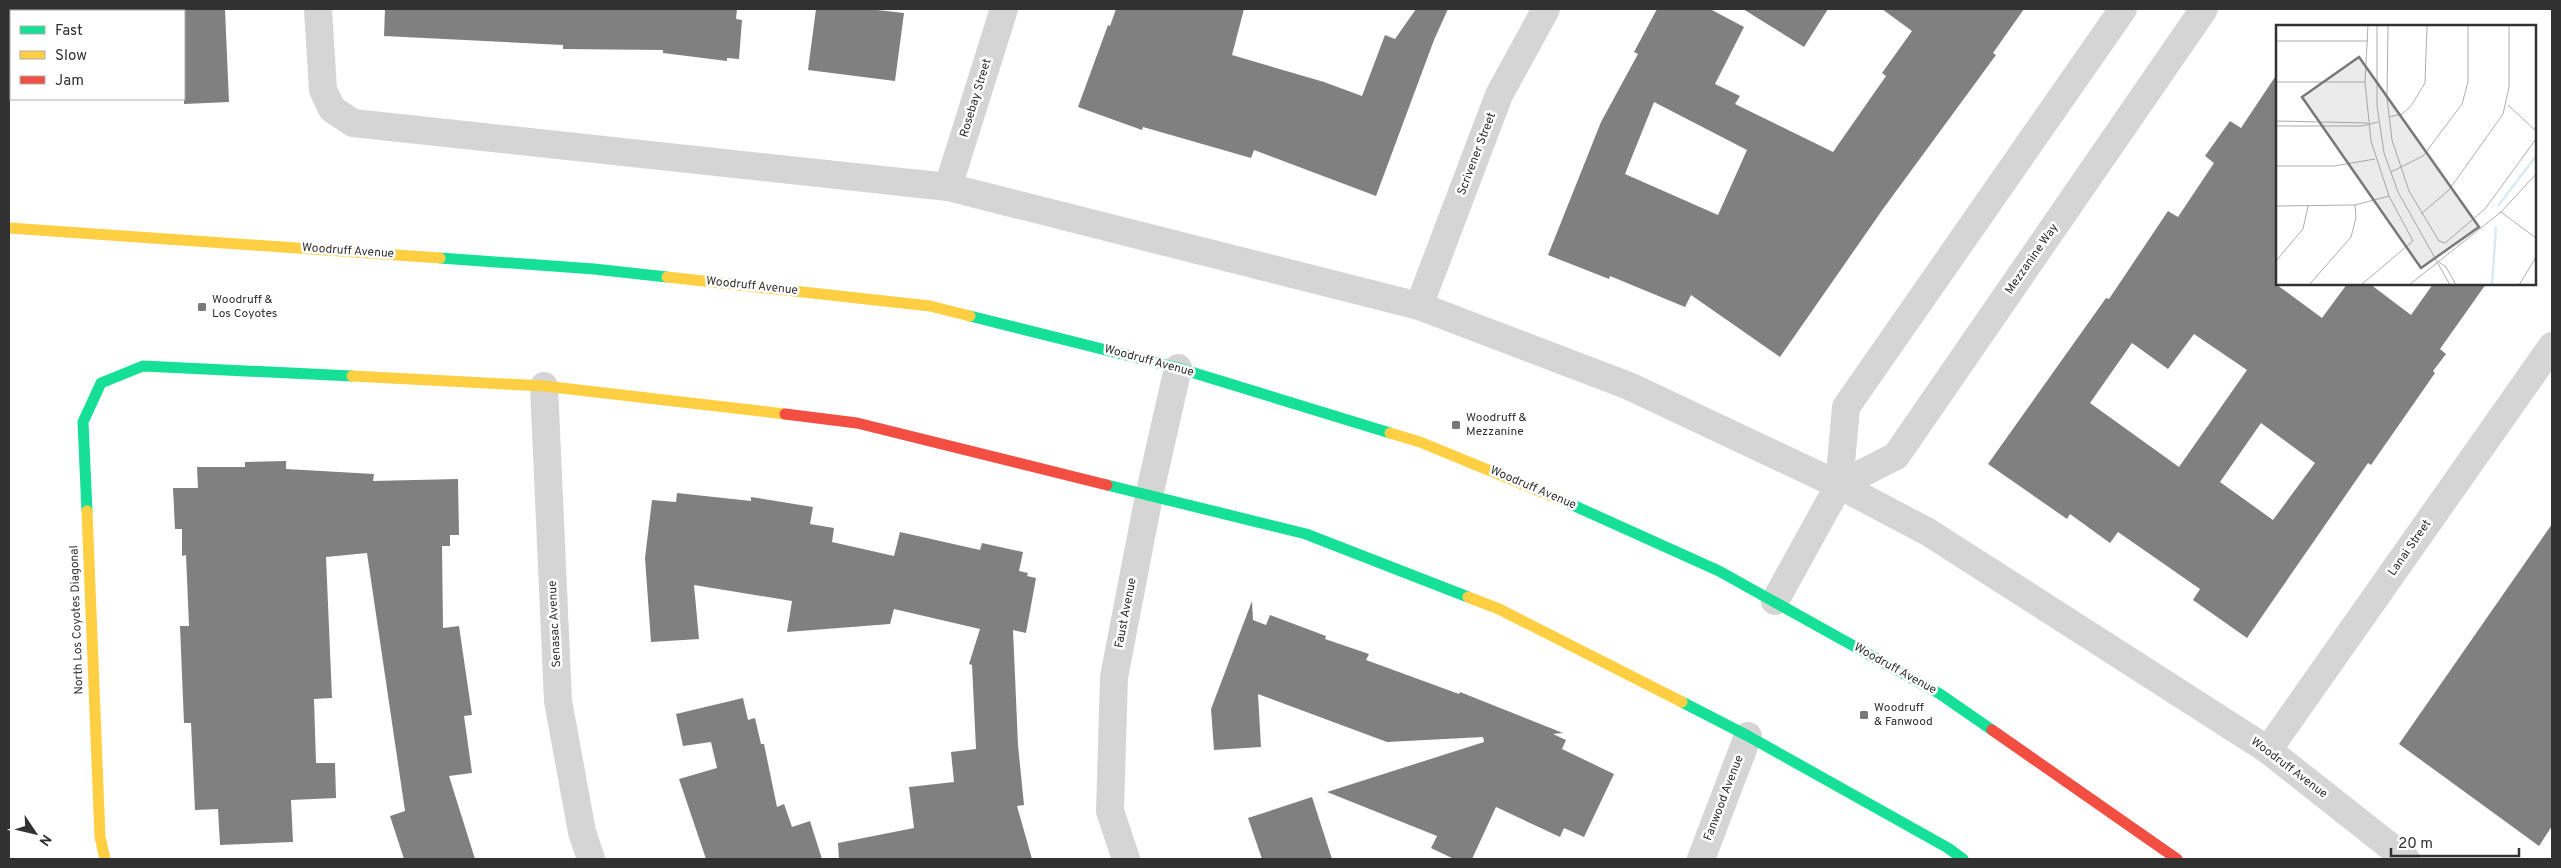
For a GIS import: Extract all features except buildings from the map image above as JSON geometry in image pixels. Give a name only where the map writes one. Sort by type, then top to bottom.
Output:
[{"type":"street","name":"Woodruff Avenue","points":[[318,9],[323,90],[332,109],[353,123],[948,187],[1419,306],[1630,386],[1839,485],[1928,532],[2268,750],[2406,859]]},
{"type":"street","name":"Rosebay Street","points":[[948,187],[1004,9]]},
{"type":"street","name":"Scrivener Street","points":[[1419,306],[1499,94],[1546,9]]},
{"type":"street","points":[[1775,601],[1839,485],[1846,407],[2123,9]]},
{"type":"street","name":"Mezzanine Way","points":[[1839,485],[1896,456],[2204,9]]},
{"type":"street","name":"Woodruff Avenue","points":[[9,228],[594,268],[930,306],[1178,368],[1429,446],[1521,482],[1719,571],[1940,694],[2177,859]]},
{"type":"street","name":"Lanai Street","points":[[2268,750],[2552,346]]},
{"type":"street","name":"North Los Coyotes Diagonal","points":[[104,859],[100,837],[83,422],[101,383],[143,366],[544,386]]},
{"type":"street","name":"Faust Avenue","points":[[1126,859],[1110,811],[1114,677],[1149,496],[1178,368]]},
{"type":"street","points":[[544,386],[857,424],[1306,534],[1499,609],[1748,736],[1948,848],[1963,859]]},
{"type":"street","name":"Senasac Avenue","points":[[544,386],[558,701],[582,832],[591,859]]},
{"type":"street","name":"Fanwood Avenue","points":[[1701,859],[1748,736]]},
{"type":"traffic: fast","points":[[440,258],[594,269],[667,277]]},
{"type":"traffic: fast","points":[[970,316],[1178,368],[1390,433]]},
{"type":"traffic: fast","points":[[87,511],[83,422],[101,383],[143,366],[352,376]]},
{"type":"traffic: fast","points":[[1107,485],[1306,534],[1468,597]]},
{"type":"traffic: fast","points":[[1566,502],[1719,571],[1940,694],[1992,730]]},
{"type":"traffic: fast","points":[[1682,702],[1748,736],[1948,848],[1963,859]]},
{"type":"traffic: slow","points":[[9,228],[440,258]]},
{"type":"traffic: slow","points":[[667,277],[930,306],[970,316]]},
{"type":"traffic: slow","points":[[352,376],[544,386],[785,414]]},
{"type":"traffic: slow","points":[[1390,433],[1420,442],[1566,502]]},
{"type":"traffic: slow","points":[[87,511],[100,837],[105,859]]},
{"type":"traffic: slow","points":[[1468,597],[1499,609],[1682,702]]},
{"type":"traffic: jam","points":[[785,414],[857,423],[1107,485]]},
{"type":"traffic: jam","points":[[1992,730],[2177,859]]},
{"type":"place","name":"Woodruff & Los Coyotes","points":[[202,307]]},
{"type":"place","name":"Woodruff & Mezzanine","points":[[1456,425]]},
{"type":"place","name":"Woodruff & Fanwood","points":[[1864,715]]}]
